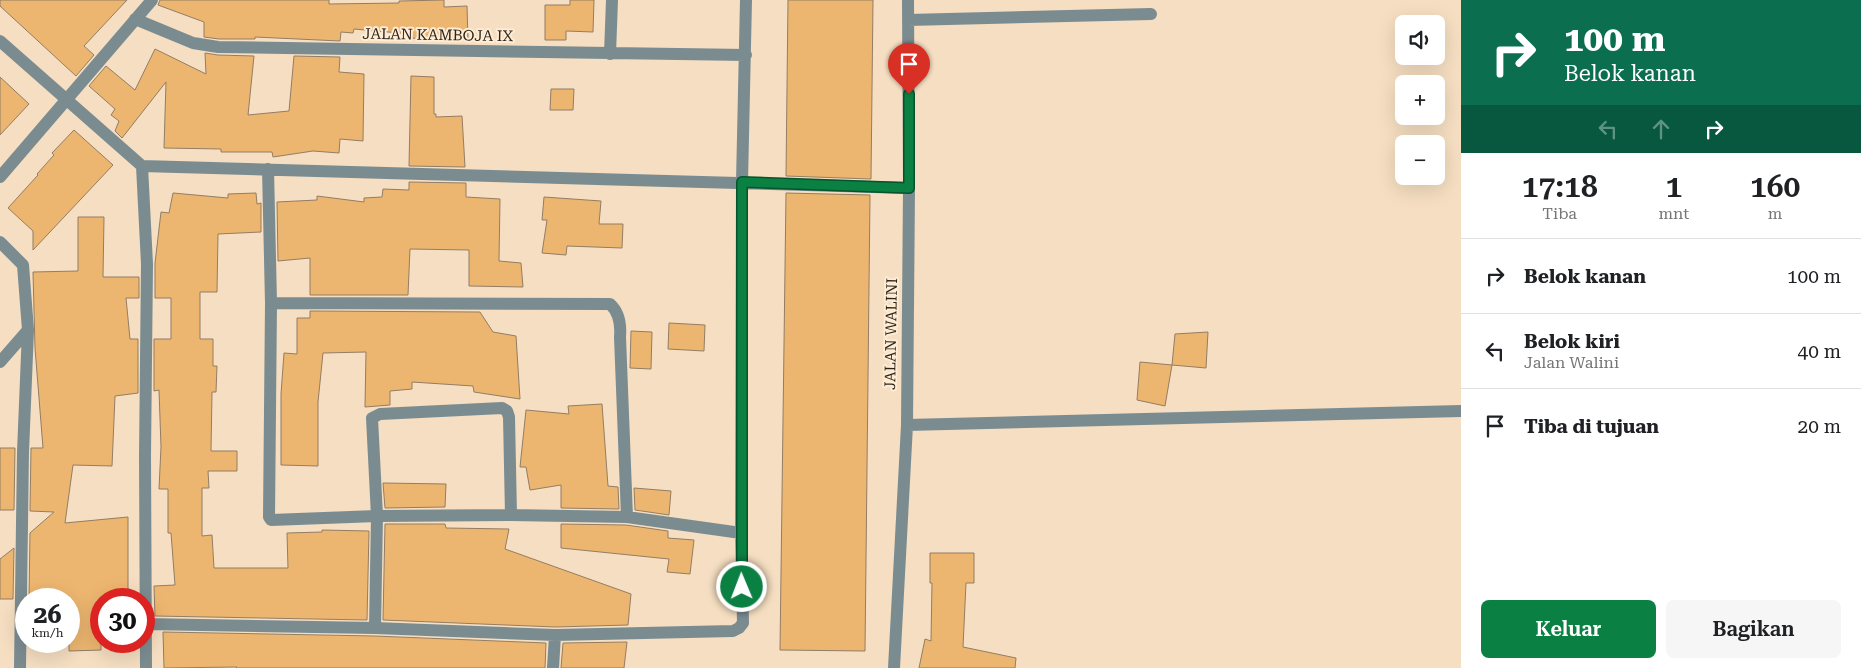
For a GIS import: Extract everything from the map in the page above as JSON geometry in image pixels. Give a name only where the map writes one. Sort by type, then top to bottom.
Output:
[{"type":"street","points":[[0,176],[152,0]]},
{"type":"street","points":[[610,54],[612,0]]},
{"type":"street","points":[[155,624],[375,628],[555,635],[733,632],[739,628],[743,623],[741,533],[742,182],[746,0]]},
{"type":"street","name":"JALAN WALINI","points":[[894,668],[907,425],[908,0]]},
{"type":"street","points":[[908,20],[1151,14]]},
{"type":"street","name":"JALAN KAMBOJA IX","points":[[135,19],[193,43],[218,47],[746,55]]},
{"type":"street","points":[[0,41],[142,166],[909,188]]},
{"type":"street","points":[[142,166],[147,264],[146,588]]},
{"type":"street","points":[[268,169],[271,303],[269,517],[274,521],[377,516],[511,515],[627,517],[741,533]]},
{"type":"street","points":[[0,242],[23,265],[28,330],[23,452],[20,668]]},
{"type":"street","points":[[271,303],[610,304],[615,309],[621,325],[620,347],[627,517]]},
{"type":"street","points":[[0,362],[28,330]]},
{"type":"street","points":[[375,628],[377,516],[372,418],[380,414],[502,408],[507,411],[509,417],[511,515]]},
{"type":"street","points":[[907,425],[1461,411]]},
{"type":"street","points":[[553,668],[555,635]]},
{"type":"street","points":[[146,653],[146,668]]},
{"type":"building","points":[[0,0],[127,0],[84,46],[94,55],[76,76],[0,6]]},
{"type":"building","points":[[160,0],[329,0],[329,4],[444,0],[444,7],[467,6],[468,39],[439,40],[411,38],[411,34],[354,29],[353,33],[341,32],[340,41],[255,37],[255,39],[219,39],[204,37],[204,22],[158,5]]},
{"type":"building","points":[[570,0],[594,0],[593,32],[566,31],[566,40],[545,40],[545,5],[570,5]]},
{"type":"building","points":[[788,0],[873,0],[871,179],[786,176]]},
{"type":"building","points":[[155,49],[206,74],[205,53],[254,56],[248,115],[289,111],[294,56],[340,57],[339,72],[364,74],[363,141],[340,139],[339,153],[313,151],[273,157],[272,152],[221,152],[221,149],[164,148],[166,82],[122,138],[115,131],[119,121],[111,115],[115,109],[89,86],[106,66],[135,90]]},
{"type":"building","points":[[411,76],[434,77],[434,114],[436,114],[436,117],[462,116],[465,167],[409,166]]},
{"type":"building","points":[[0,77],[29,104],[0,135]]},
{"type":"building","points":[[551,89],[574,89],[573,110],[550,110]]},
{"type":"building","points":[[74,130],[113,165],[33,250],[33,231],[8,208],[54,155],[52,153]]},
{"type":"building","points":[[409,182],[466,183],[466,197],[500,199],[499,261],[521,263],[523,287],[469,286],[469,250],[410,249],[408,295],[310,295],[310,258],[278,261],[277,202],[317,200],[317,196],[364,202],[364,198],[382,197],[383,189],[409,190]]},
{"type":"building","points":[[173,193],[228,198],[228,194],[256,193],[257,204],[261,203],[261,232],[218,234],[217,292],[200,292],[200,339],[213,339],[213,366],[217,366],[216,392],[212,392],[211,451],[237,451],[237,471],[208,471],[209,488],[202,488],[202,536],[212,535],[214,568],[288,568],[287,533],[322,532],[322,530],[369,531],[367,620],[155,616],[154,586],[175,585],[171,533],[168,533],[168,489],[159,489],[161,447],[159,390],[154,391],[154,339],[171,339],[171,298],[155,298],[155,263],[161,212],[169,213]]},
{"type":"building","points":[[786,193],[870,195],[865,651],[780,650]]},
{"type":"building","points":[[544,197],[601,201],[599,224],[623,224],[622,248],[567,246],[566,255],[542,253],[547,220],[542,220]]},
{"type":"building","points":[[78,217],[104,217],[103,277],[139,277],[139,298],[126,298],[130,339],[138,339],[138,393],[115,396],[112,466],[73,465],[65,523],[128,517],[128,588],[90,588],[90,650],[80,651],[80,588],[29,588],[30,533],[54,512],[30,511],[31,448],[43,448],[35,348],[33,272],[78,271]]},
{"type":"building","points":[[310,311],[480,312],[493,332],[516,336],[520,399],[474,392],[473,386],[412,382],[412,389],[390,391],[390,405],[365,407],[366,352],[323,353],[318,402],[318,466],[281,465],[281,394],[284,353],[297,354],[297,318],[310,318]]},
{"type":"building","points":[[669,323],[705,325],[704,351],[668,349]]},
{"type":"building","points":[[631,331],[652,332],[651,369],[630,368]]},
{"type":"building","points":[[1208,332],[1206,368],[1172,365],[1175,334]]},
{"type":"building","points":[[1140,362],[1172,365],[1165,406],[1137,400]]},
{"type":"building","points":[[602,404],[608,486],[618,487],[619,509],[561,508],[561,485],[530,490],[526,467],[520,467],[526,410],[569,414],[568,406]]},
{"type":"building","points":[[0,448],[15,448],[14,510],[0,510]]},
{"type":"building","points":[[383,483],[446,484],[445,507],[385,508]]},
{"type":"building","points":[[634,488],[671,491],[669,515],[635,510]]},
{"type":"building","points":[[385,524],[445,524],[446,528],[509,529],[505,549],[631,594],[628,625],[555,627],[383,620]]},
{"type":"building","points":[[561,524],[626,525],[668,531],[668,538],[694,540],[690,574],[667,572],[669,559],[561,548]]},
{"type":"building","points":[[14,548],[13,599],[0,599],[0,559]]},
{"type":"building","points":[[930,553],[974,553],[974,583],[966,583],[963,647],[1016,658],[1015,668],[919,668],[925,639],[931,641],[932,583],[930,583]]},
{"type":"building","points":[[163,632],[375,636],[546,643],[545,668],[164,668]]},
{"type":"building","points":[[627,642],[624,668],[561,668],[563,643]]},
{"type":"route","points":[[742,587],[742,182],[909,188],[909,94]]}]
